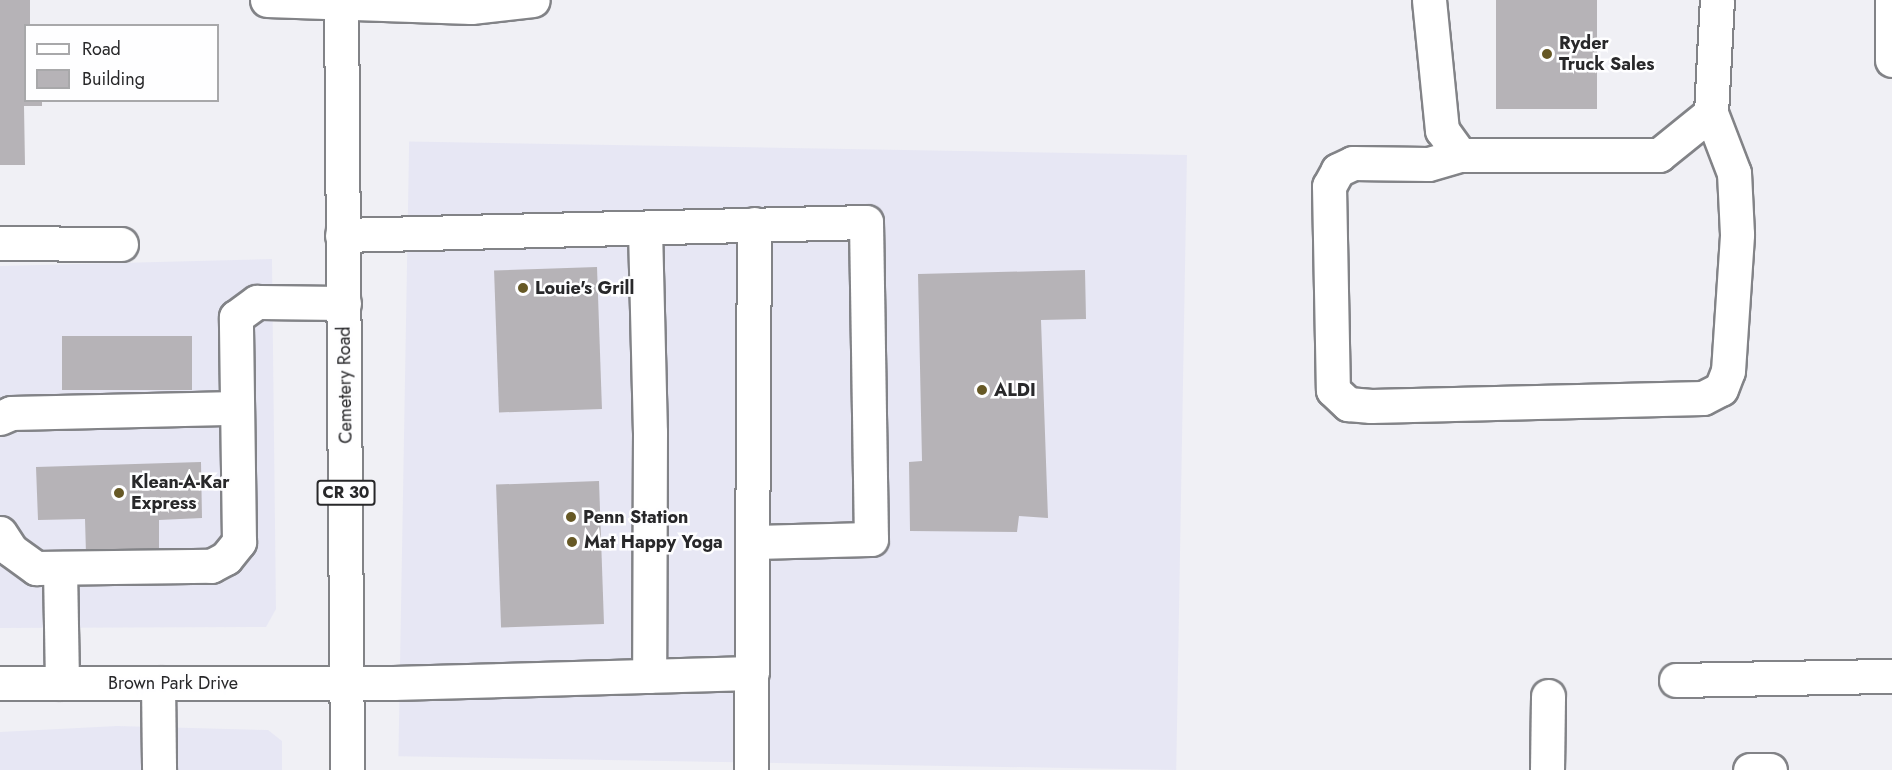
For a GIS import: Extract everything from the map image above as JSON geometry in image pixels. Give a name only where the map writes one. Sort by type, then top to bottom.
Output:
[{"type":"main road","points":[[267,0],[471,3],[533,0]]},
{"type":"main road","points":[[1430,0],[1442,130],[1460,154]]},
{"type":"main road","points":[[1711,113],[1659,155],[1460,154],[1428,164],[1353,163],[1338,170],[1329,186],[1333,390],[1348,404],[1371,406],[1703,398],[1721,389],[1728,370],[1737,234],[1734,173],[1711,113],[1717,0]]},
{"type":"main road","points":[[1892,0],[1892,60]]},
{"type":"main road","name":"Cemetery Road","points":[[341,1],[347,770]]},
{"type":"main road","points":[[342,235],[866,222],[871,539],[753,542]]},
{"type":"main road","points":[[751,770],[754,224]]},
{"type":"main road","points":[[645,229],[650,432],[649,676]]},
{"type":"main road","points":[[0,243],[121,244]]},
{"type":"main road","points":[[0,533],[11,550],[36,568],[211,566],[226,558],[239,542],[236,317],[257,302],[344,303]]},
{"type":"main road","points":[[0,418],[11,413],[237,408]]},
{"type":"main road","points":[[60,568],[62,683]]},
{"type":"main road","name":"Brown Park Drive","points":[[0,683],[346,683],[752,674]]},
{"type":"main road","points":[[1676,680],[1892,676]]},
{"type":"main road","points":[[158,683],[159,770]]},
{"type":"main road","points":[[1547,770],[1548,696]]},
{"type":"main road","points":[[1750,770],[1770,770]]},
{"type":"shaded area","points":[[409,141],[1187,155],[1176,770],[398,756]]},
{"type":"shaded area","points":[[272,259],[276,609],[266,627],[0,628],[0,266]]},
{"type":"shaded area","points":[[117,726],[268,730],[282,741],[282,770],[0,770],[0,732]]},
{"type":"building","points":[[0,0],[30,0],[30,24],[24,24],[24,102],[42,102],[42,106],[24,106],[25,165],[0,165]]},
{"type":"building","name":"Ryder Truck Sales","points":[[1496,0],[1597,0],[1597,109],[1496,109]]},
{"type":"building","points":[[597,267],[602,409],[499,413],[494,271]]},
{"type":"building","name":"ALDI","points":[[1085,270],[1086,319],[1041,320],[1048,518],[1019,516],[1017,532],[910,531],[909,462],[922,461],[918,274]]},
{"type":"building","points":[[62,336],[192,336],[192,390],[62,390]]},
{"type":"building","name":"Klean-A-Kar Express","points":[[201,462],[202,518],[159,520],[159,552],[86,554],[85,519],[38,520],[36,467]]},
{"type":"building","points":[[599,481],[604,624],[501,628],[496,485]]},
{"type":"place","name":"Ryder Truck Sales","points":[[1547,54]]},
{"type":"place","name":"Louie's Grill","points":[[523,288]]},
{"type":"place","name":"ALDI","points":[[982,390]]},
{"type":"place","name":"Klean-A-Kar Express","points":[[119,493]]},
{"type":"place","name":"Penn Station","points":[[571,517]]},
{"type":"place","name":"Mat Happy Yoga","points":[[572,542]]}]
